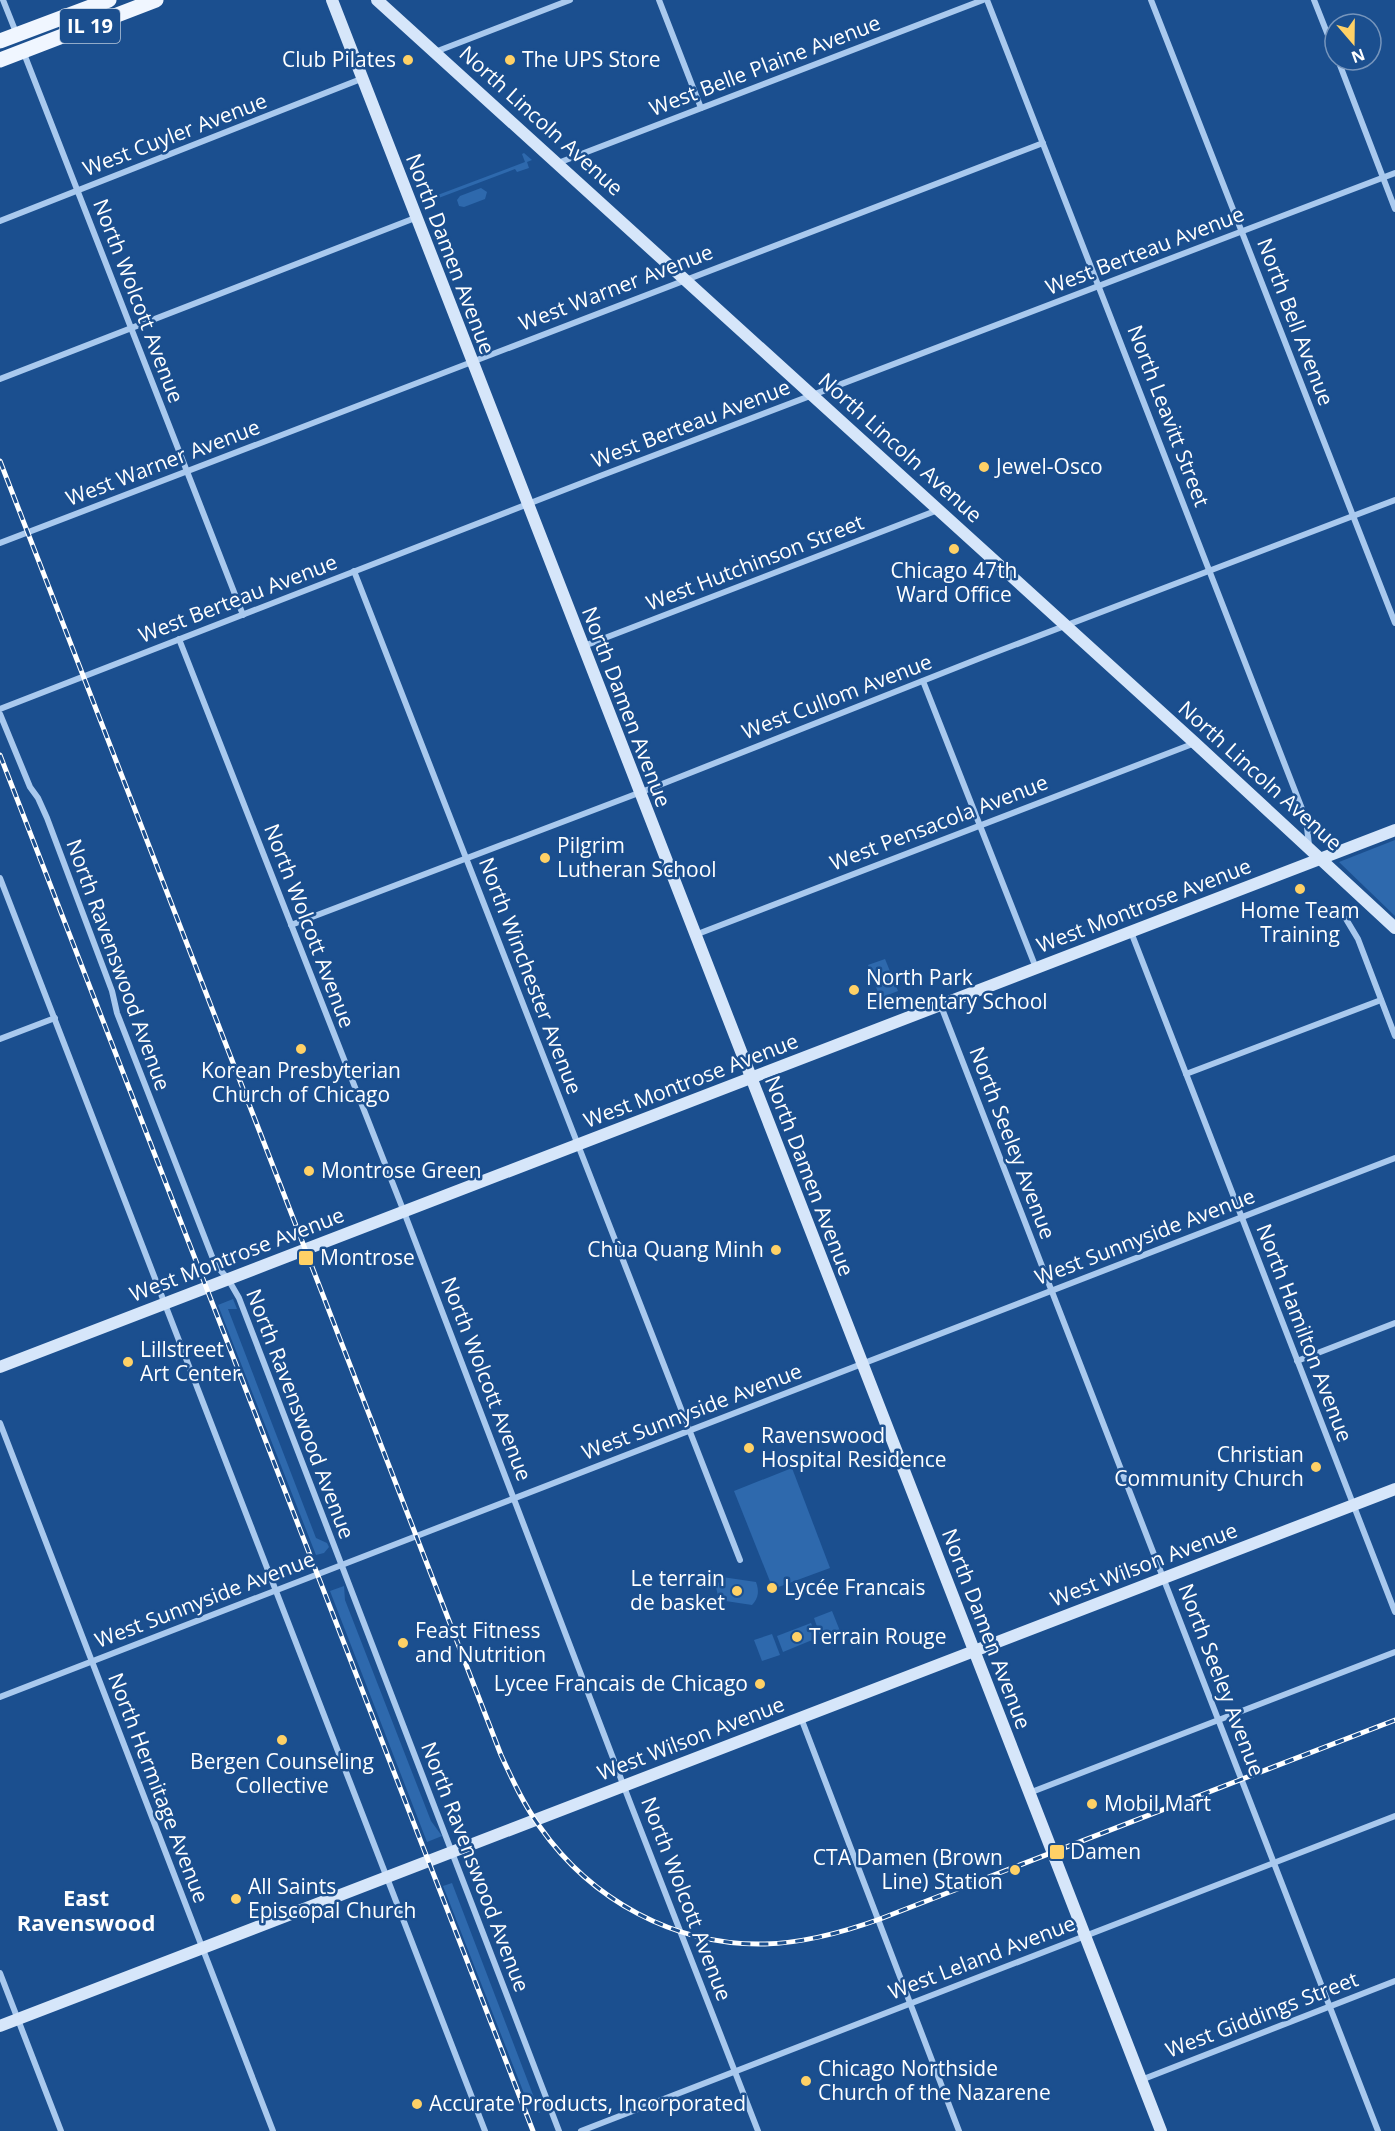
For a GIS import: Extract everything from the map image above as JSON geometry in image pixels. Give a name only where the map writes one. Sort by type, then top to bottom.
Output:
[{"type":"main road","name":"IL 19","points":[[0,41],[109,0]]},
{"type":"main road","name":"IL 19","points":[[0,60],[156,0]]},
{"type":"main road","name":"North Damen Avenue","points":[[332,0],[1161,2131]]},
{"type":"main road","name":"North Lincoln Avenue","points":[[377,0],[1196,743],[1395,928]]},
{"type":"main road","name":"West Montrose Avenue","points":[[0,1367],[1395,830]]},
{"type":"main road","name":"West Wilson Avenue","points":[[0,2026],[1395,1489]]},
{"type":"street","name":"North Wolcott Avenue","points":[[3,0],[243,615]]},
{"type":"street","points":[[435,52],[570,0]]},
{"type":"street","points":[[659,0],[700,108]]},
{"type":"street","name":"West Belle Plaine Avenue","points":[[558,163],[985,0]]},
{"type":"street","name":"North Leavitt Street","points":[[985,0],[1211,571],[1306,819],[1309,847]]},
{"type":"street","name":"North Bell Avenue","points":[[1151,0],[1395,622]]},
{"type":"street","points":[[1314,0],[1323,23]]},
{"type":"street","points":[[1343,72],[1395,209]]},
{"type":"street","name":"West Cuyler Avenue","points":[[0,221],[361,79]]},
{"type":"street","name":"West Warner Avenue","points":[[0,543],[1043,143]]},
{"type":"street","name":"West Berteau Avenue","points":[[0,709],[527,504],[1395,173]]},
{"type":"street","points":[[0,379],[415,218]]},
{"type":"street","name":"West Cullom Avenue","points":[[291,925],[639,793],[1395,500]]},
{"type":"street","name":"West Hutchinson Street","points":[[582,647],[939,510]]},
{"type":"street","name":"North Winchester Avenue","points":[[354,572],[740,1560]]},
{"type":"street","name":"North Wolcott Avenue","points":[[179,639],[404,1212],[758,2131]]},
{"type":"street","points":[[924,681],[1036,969]]},
{"type":"street","name":"North Ravenswood Avenue","points":[[0,714],[30,787],[47,818],[112,991],[117,1013],[215,1264],[228,1279],[238,1298],[559,2131]]},
{"type":"street","name":"West Pensacola Avenue","points":[[694,935],[1196,743]]},
{"type":"street","points":[[0,878],[485,2131]]},
{"type":"street","points":[[1346,919],[1358,939],[1395,1036]]},
{"type":"street","name":"North Hamilton Avenue","points":[[1131,932],[1395,1612]]},
{"type":"street","points":[[1186,1074],[1381,1000]]},
{"type":"street","name":"North Seeley Avenue","points":[[941,1005],[1378,2131]]},
{"type":"street","points":[[0,1039],[55,1018]]},
{"type":"street","name":"West Sunnyside Avenue","points":[[0,1696],[1395,1158]]},
{"type":"street","points":[[1297,1360],[1395,1323]]},
{"type":"street","name":"North Hermitage Avenue","points":[[0,1423],[273,2131]]},
{"type":"street","points":[[1029,1793],[1395,1652]]},
{"type":"street","points":[[801,1718],[959,2131]]},
{"type":"street","name":"West Leland Avenue","points":[[580,2131],[1395,1816]]},
{"type":"street","points":[[0,1973],[61,2131]]},
{"type":"street","name":"West Giddings Street","points":[[1141,2080],[1395,1981]]},
{"type":"shaded area","points":[[524,153],[532,160],[527,162],[529,168],[517,172],[515,169],[428,202],[427,199],[525,162],[522,154]]},
{"type":"shaded area","points":[[481,188],[487,192],[485,199],[464,207],[459,206],[457,200],[460,196]]},
{"type":"shaded area","points":[[1395,840],[1395,916],[1339,862]]},
{"type":"shaded area","points":[[885,959],[898,991],[880,998],[868,965]]},
{"type":"shaded area","points":[[233,1299],[237,1309],[228,1309],[316,1538],[327,1543],[329,1547],[324,1553],[316,1555],[218,1305]]},
{"type":"shaded area","points":[[792,1468],[830,1568],[773,1589],[734,1491]]},
{"type":"shaded area","name":"Le terrain de basket","points":[[722,1577],[756,1582],[758,1594],[756,1600],[752,1605],[719,1600],[716,1587]]},
{"type":"shaded area","points":[[344,1586],[345,1600],[431,1821],[442,1836],[427,1842],[330,1591]]},
{"type":"shaded area","points":[[832,1611],[840,1631],[821,1638],[814,1618]]},
{"type":"shaded area","name":"Terrain Rouge","points":[[811,1623],[817,1638],[783,1652],[777,1636]]},
{"type":"shaded area","points":[[772,1634],[780,1655],[762,1661],[754,1640]]},
{"type":"shaded area","points":[[452,1883],[540,2113],[538,2113],[531,2094],[525,2096],[443,1886]]},
{"type":"railway","points":[[0,461],[501,1755],[534,1819],[561,1853],[584,1876],[610,1897],[638,1914],[699,1937],[732,1943],[765,1944],[809,1939],[880,1919],[1395,1720]]},
{"type":"railway","points":[[0,755],[533,2131]]},
{"type":"place","name":"Club Pilates","points":[[408,60]]},
{"type":"place","name":"The UPS Store","points":[[510,60]]},
{"type":"place","name":"Jewel-Osco","points":[[984,467]]},
{"type":"place","name":"Chicago 47th Ward Office","points":[[954,549]]},
{"type":"place","name":"Pilgrim Lutheran School","points":[[545,858]]},
{"type":"place","name":"Home Team Training","points":[[1300,889]]},
{"type":"place","name":"North Park Elementary School","points":[[854,990]]},
{"type":"place","name":"Korean Presbyterian Church of Chicago","points":[[301,1049]]},
{"type":"place","name":"Montrose Green","points":[[309,1171]]},
{"type":"place","name":"Chùa Quang Minh","points":[[776,1250]]},
{"type":"place","name":"Montrose","points":[[306,1258]]},
{"type":"place","name":"Lillstreet Art Center","points":[[128,1362]]},
{"type":"place","name":"Ravenswood Hospital Residence","points":[[749,1448]]},
{"type":"place","name":"Christian Community Church","points":[[1316,1467]]},
{"type":"place","name":"Lycée Francais","points":[[772,1588]]},
{"type":"place","name":"Le terrain de basket","points":[[737,1591]]},
{"type":"place","name":"Terrain Rouge","points":[[797,1637]]},
{"type":"place","name":"Feast Fitness and Nutrition","points":[[403,1643]]},
{"type":"place","name":"Lycee Francais de Chicago","points":[[760,1684]]},
{"type":"place","name":"Bergen Counseling Collective","points":[[282,1740]]},
{"type":"place","name":"Mobil Mart","points":[[1092,1804]]},
{"type":"place","name":"Damen","points":[[1057,1852]]},
{"type":"place","name":"CTA Damen (Brown Line) Station","points":[[1015,1870]]},
{"type":"place","name":"All Saints Episcopal Church","points":[[236,1899]]},
{"type":"place","name":"Chicago Northside Church of the Nazarene","points":[[806,2081]]},
{"type":"place","name":"Accurate Products, Incorporated","points":[[417,2104]]},
{"type":"district","name":"East Ravenswood","points":[[86,1910]]}]
